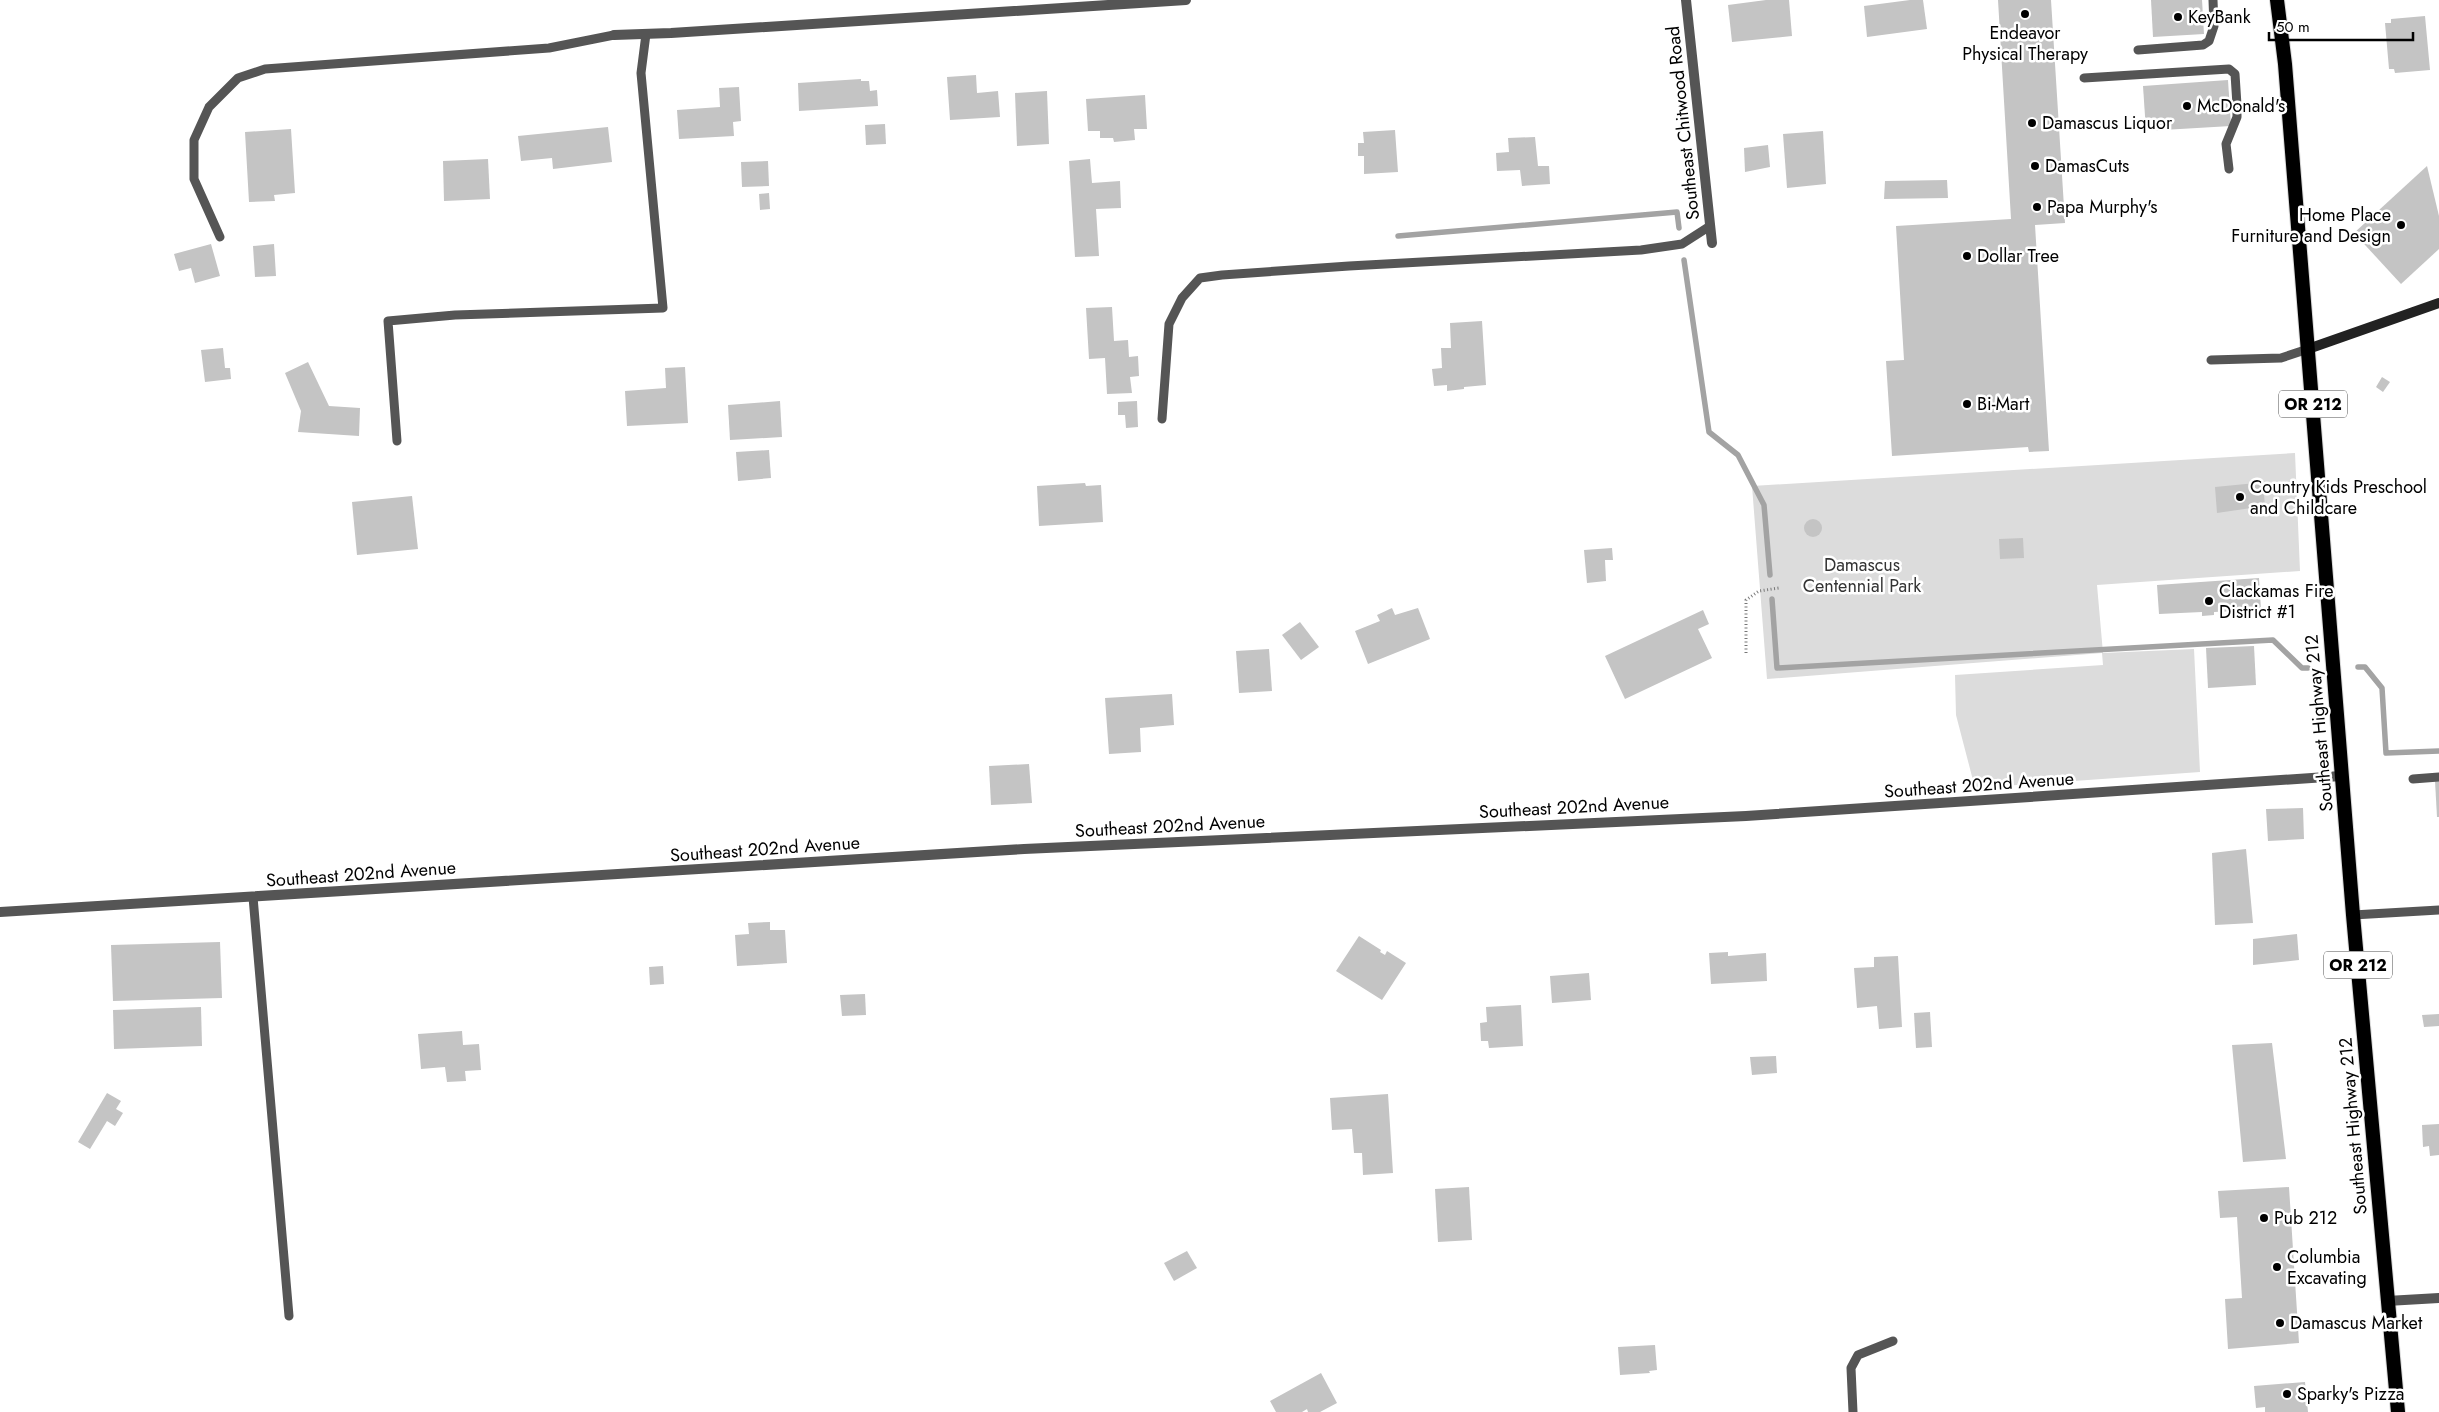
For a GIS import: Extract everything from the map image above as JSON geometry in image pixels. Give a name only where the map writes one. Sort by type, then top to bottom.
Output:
[{"type":"highway","name":"Southeast Highway 212","points":[[2277,0],[2286,73],[2353,915],[2398,1412]]},
{"type":"main road","points":[[2308,350],[2439,304]]},
{"type":"street","points":[[614,34],[646,34],[1186,0]]},
{"type":"street","name":"Southeast Chitwood Road","points":[[1686,0],[1712,243]]},
{"type":"street","name":"Southeast 202nd Avenue","points":[[0,912],[1024,849],[1746,816],[2342,776]]},
{"type":"street","points":[[2387,1301],[2439,1298]]},
{"type":"lane","points":[[2138,50],[2203,45],[2209,41],[2214,26],[2213,0]]},
{"type":"lane","points":[[220,237],[194,179],[194,140],[209,107],[238,78],[265,69],[549,48],[614,34]]},
{"type":"lane","points":[[396,441],[388,321],[455,315],[663,308],[641,73],[646,34]]},
{"type":"lane","points":[[2084,78],[2229,69],[2234,74],[2237,105],[2236,117],[2226,144],[2229,169]]},
{"type":"lane","points":[[1162,419],[1169,324],[1182,298],[1200,278],[1349,266],[1642,250],[1682,244],[1710,226]]},
{"type":"lane","points":[[2211,360],[2281,358],[2308,350]]},
{"type":"lane","points":[[2413,779],[2439,777]]},
{"type":"lane","points":[[253,897],[289,1316]]},
{"type":"lane","points":[[2353,915],[2439,910]]},
{"type":"lane","points":[[1853,1412],[1851,1368],[1858,1355],[1893,1341]]},
{"type":"path","points":[[1746,653],[1746,600],[1760,591],[1779,588]]},
{"type":"green space","name":"Damascus Centennial Park","points":[[2295,453],[2300,571],[2097,585],[2103,653],[2194,649],[2200,772],[1975,788],[1956,715],[1955,675],[2103,665],[2102,653],[1767,679],[1752,486]]},
{"type":"building","points":[[1766,0],[1789,0],[1792,36],[1732,42],[1728,5]]},
{"type":"building","points":[[1923,0],[1927,29],[1867,37],[1864,6]]},
{"type":"building","points":[[1998,0],[2051,0],[2065,223],[2035,225],[2049,451],[2029,452],[2028,447],[1892,456],[1886,361],[1904,360],[1896,226],[2011,219]]},
{"type":"building","name":"KeyBank","points":[[2151,0],[2202,0],[2204,34],[2153,37]]},
{"type":"building","points":[[2425,16],[2430,70],[2395,73],[2394,69],[2389,69],[2385,23],[2391,23],[2391,19]]},
{"type":"building","points":[[976,75],[977,93],[998,91],[1000,117],[950,120],[947,77]]},
{"type":"building","points":[[861,79],[861,81],[869,81],[870,91],[877,90],[878,106],[799,111],[798,83]]},
{"type":"building","name":"McDonald's","points":[[2228,80],[2231,126],[2146,131],[2143,86]]},
{"type":"building","points":[[739,87],[741,121],[733,122],[734,136],[679,139],[677,110],[720,107],[719,88]]},
{"type":"building","points":[[1047,91],[1049,144],[1017,146],[1015,93]]},
{"type":"building","points":[[1145,95],[1147,129],[1134,129],[1135,140],[1114,142],[1113,138],[1100,138],[1100,131],[1088,131],[1086,99]]},
{"type":"building","points":[[885,124],[886,144],[866,145],[865,125]]},
{"type":"building","points":[[608,127],[612,162],[553,169],[552,158],[521,161],[518,136]]},
{"type":"building","points":[[291,129],[295,193],[274,195],[275,201],[249,202],[245,132]]},
{"type":"building","points":[[1395,130],[1398,172],[1364,174],[1364,156],[1358,156],[1358,143],[1364,143],[1363,132]]},
{"type":"building","points":[[1823,131],[1826,184],[1787,188],[1783,134]]},
{"type":"building","points":[[1535,137],[1538,166],[1549,166],[1550,184],[1522,186],[1520,170],[1497,171],[1496,153],[1509,152],[1508,138]]},
{"type":"building","points":[[1768,145],[1770,167],[1745,172],[1744,148]]},
{"type":"building","points":[[488,159],[490,199],[444,201],[443,161]]},
{"type":"building","points":[[1090,159],[1092,183],[1120,181],[1121,208],[1096,209],[1099,256],[1075,257],[1069,161]]},
{"type":"building","points":[[768,161],[769,186],[742,187],[741,162]]},
{"type":"building","name":"Home Place Furniture and Design","points":[[2427,166],[2439,216],[2439,249],[2401,284],[2354,233]]},
{"type":"building","points":[[1947,180],[1948,198],[1884,199],[1885,181]]},
{"type":"building","points":[[769,193],[770,209],[760,210],[759,194]]},
{"type":"building","points":[[211,244],[220,276],[195,283],[191,268],[179,271],[174,254]]},
{"type":"building","points":[[274,244],[276,276],[255,277],[253,246]]},
{"type":"building","points":[[1112,307],[1114,341],[1128,340],[1129,357],[1138,356],[1139,376],[1130,377],[1132,393],[1107,394],[1105,358],[1089,359],[1086,308]]},
{"type":"building","points":[[1482,321],[1486,385],[1447,391],[1447,385],[1434,386],[1432,369],[1442,368],[1441,348],[1451,348],[1450,323]]},
{"type":"building","points":[[223,348],[225,368],[230,368],[231,379],[205,382],[201,350]]},
{"type":"building","points":[[308,362],[329,406],[360,408],[359,436],[298,432],[301,411],[285,373]]},
{"type":"building","points":[[685,367],[688,423],[627,426],[625,391],[666,388],[665,368]]},
{"type":"building","points":[[2382,377],[2390,382],[2383,392],[2376,387]]},
{"type":"building","points":[[780,401],[782,437],[730,440],[728,405]]},
{"type":"building","points":[[1137,401],[1138,427],[1126,428],[1125,415],[1118,415],[1118,402]]},
{"type":"building","points":[[769,450],[771,478],[738,481],[736,452]]},
{"type":"building","points":[[1085,483],[1086,486],[1101,485],[1103,522],[1039,526],[1037,486]]},
{"type":"building","name":"Country Kids Preschool and Childcare","points":[[2256,483],[2257,485],[2263,484],[2265,506],[2217,513],[2215,487]]},
{"type":"building","points":[[412,496],[418,549],[357,555],[352,502]]},
{"type":"building","points":[[1813,519],[1819,522],[1822,528],[1819,534],[1813,537],[1807,534],[1804,528],[1807,522]]},
{"type":"building","points":[[2023,538],[2024,558],[2000,559],[1999,539]]},
{"type":"building","points":[[1612,548],[1613,560],[1605,560],[1606,581],[1587,583],[1584,550]]},
{"type":"building","name":"Clackamas Fire District #1","points":[[2259,578],[2261,610],[2214,612],[2214,615],[2202,616],[2202,612],[2159,614],[2157,585]]},
{"type":"building","points":[[1392,608],[1395,615],[1418,608],[1430,639],[1368,664],[1355,631],[1380,621],[1377,615]]},
{"type":"building","points":[[1703,610],[1709,624],[1698,629],[1712,658],[1625,699],[1605,656]]},
{"type":"building","points":[[1300,622],[1319,647],[1301,660],[1282,635]]},
{"type":"building","points":[[2254,646],[2256,685],[2208,688],[2206,648]]},
{"type":"building","points":[[1269,649],[1272,691],[1239,693],[1236,651]]},
{"type":"building","points":[[1172,694],[1174,725],[1140,728],[1141,752],[1109,754],[1105,698]]},
{"type":"building","points":[[1029,764],[1032,803],[991,805],[989,766]]},
{"type":"building","points":[[2435,781],[2439,781],[2439,817],[2437,817]]},
{"type":"building","points":[[2303,808],[2304,839],[2268,841],[2266,809]]},
{"type":"building","points":[[2246,849],[2253,923],[2215,925],[2212,853]]},
{"type":"building","points":[[770,922],[770,930],[785,930],[787,963],[737,966],[735,935],[749,934],[748,923]]},
{"type":"building","points":[[2297,934],[2299,960],[2253,965],[2253,939]]},
{"type":"building","points":[[1359,936],[1381,950],[1380,952],[1385,955],[1387,951],[1406,963],[1382,1000],[1336,971]]},
{"type":"building","points":[[220,942],[222,998],[113,1001],[111,945]]},
{"type":"building","points":[[1728,952],[1728,956],[1766,953],[1767,981],[1711,984],[1709,953]]},
{"type":"building","points":[[1898,956],[1902,1027],[1879,1029],[1877,1006],[1857,1008],[1854,968],[1874,967],[1874,957]]},
{"type":"building","points":[[663,966],[664,984],[650,985],[649,967]]},
{"type":"building","points":[[1589,973],[1591,1000],[1552,1003],[1550,976]]},
{"type":"building","points":[[865,994],[866,1015],[842,1016],[840,995]]},
{"type":"building","points":[[1521,1005],[1523,1046],[1489,1048],[1488,1041],[1481,1041],[1480,1023],[1487,1022],[1486,1007]]},
{"type":"building","points":[[201,1007],[202,1046],[114,1049],[113,1010]]},
{"type":"building","points":[[1930,1012],[1932,1047],[1916,1048],[1914,1013]]},
{"type":"building","points":[[2439,1014],[2439,1026],[2424,1027],[2422,1015]]},
{"type":"building","points":[[462,1031],[463,1045],[479,1044],[481,1070],[465,1071],[466,1081],[447,1082],[445,1067],[421,1069],[418,1034]]},
{"type":"building","points":[[2272,1043],[2286,1159],[2243,1162],[2232,1045]]},
{"type":"building","points":[[1776,1056],[1777,1073],[1752,1075],[1750,1057]]},
{"type":"building","points":[[107,1093],[121,1101],[116,1109],[123,1113],[115,1126],[107,1121],[90,1149],[78,1142]]},
{"type":"building","points":[[1388,1094],[1393,1173],[1363,1175],[1362,1153],[1354,1153],[1352,1129],[1332,1130],[1330,1098]]},
{"type":"building","points":[[2439,1124],[2439,1155],[2430,1156],[2429,1146],[2423,1147],[2422,1125]]},
{"type":"building","points":[[1469,1187],[1472,1240],[1438,1242],[1435,1189]]},
{"type":"building","points":[[2289,1187],[2299,1343],[2228,1349],[2225,1299],[2242,1298],[2237,1217],[2220,1218],[2218,1191]]},
{"type":"building","points":[[1187,1251],[1197,1268],[1174,1281],[1164,1263]]},
{"type":"building","points":[[1655,1345],[1657,1370],[1649,1371],[1650,1373],[1620,1375],[1618,1347]]},
{"type":"building","points":[[1321,1373],[1337,1403],[1320,1412],[1308,1412],[1307,1409],[1302,1412],[1276,1412],[1270,1401]]},
{"type":"building","points":[[2305,1382],[2308,1412],[2265,1412],[2265,1407],[2256,1408],[2254,1386]]},
{"type":"waterway","points":[[1398,236],[1677,212],[1679,228]]},
{"type":"waterway","points":[[1684,260],[1709,432],[1738,455],[1764,505],[1770,575]]},
{"type":"waterway","points":[[1772,599],[1777,668],[2273,640],[2302,668],[2308,668]]},
{"type":"waterway","points":[[2358,667],[2365,667],[2382,688],[2386,753],[2439,751]]},
{"type":"place","name":"Endeavor Physical Therapy","points":[[2025,14]]},
{"type":"place","name":"KeyBank","points":[[2178,17]]},
{"type":"place","name":"McDonald's","points":[[2187,106]]},
{"type":"place","name":"Damascus Liquor","points":[[2032,123]]},
{"type":"place","name":"DamasCuts","points":[[2035,166]]},
{"type":"place","name":"Papa Murphy's","points":[[2037,207]]},
{"type":"place","name":"Home Place Furniture and Design","points":[[2401,225]]},
{"type":"place","name":"Dollar Tree","points":[[1967,256]]},
{"type":"place","name":"Bi-Mart","points":[[1967,404]]},
{"type":"place","name":"Country Kids Preschool and Childcare","points":[[2240,497]]},
{"type":"place","name":"Clackamas Fire District #1","points":[[2209,601]]},
{"type":"place","name":"Pub 212","points":[[2264,1218]]},
{"type":"place","name":"Columbia Excavating","points":[[2277,1267]]},
{"type":"place","name":"Damascus Market","points":[[2280,1323]]},
{"type":"place","name":"Sparky's Pizza","points":[[2287,1394]]}]
